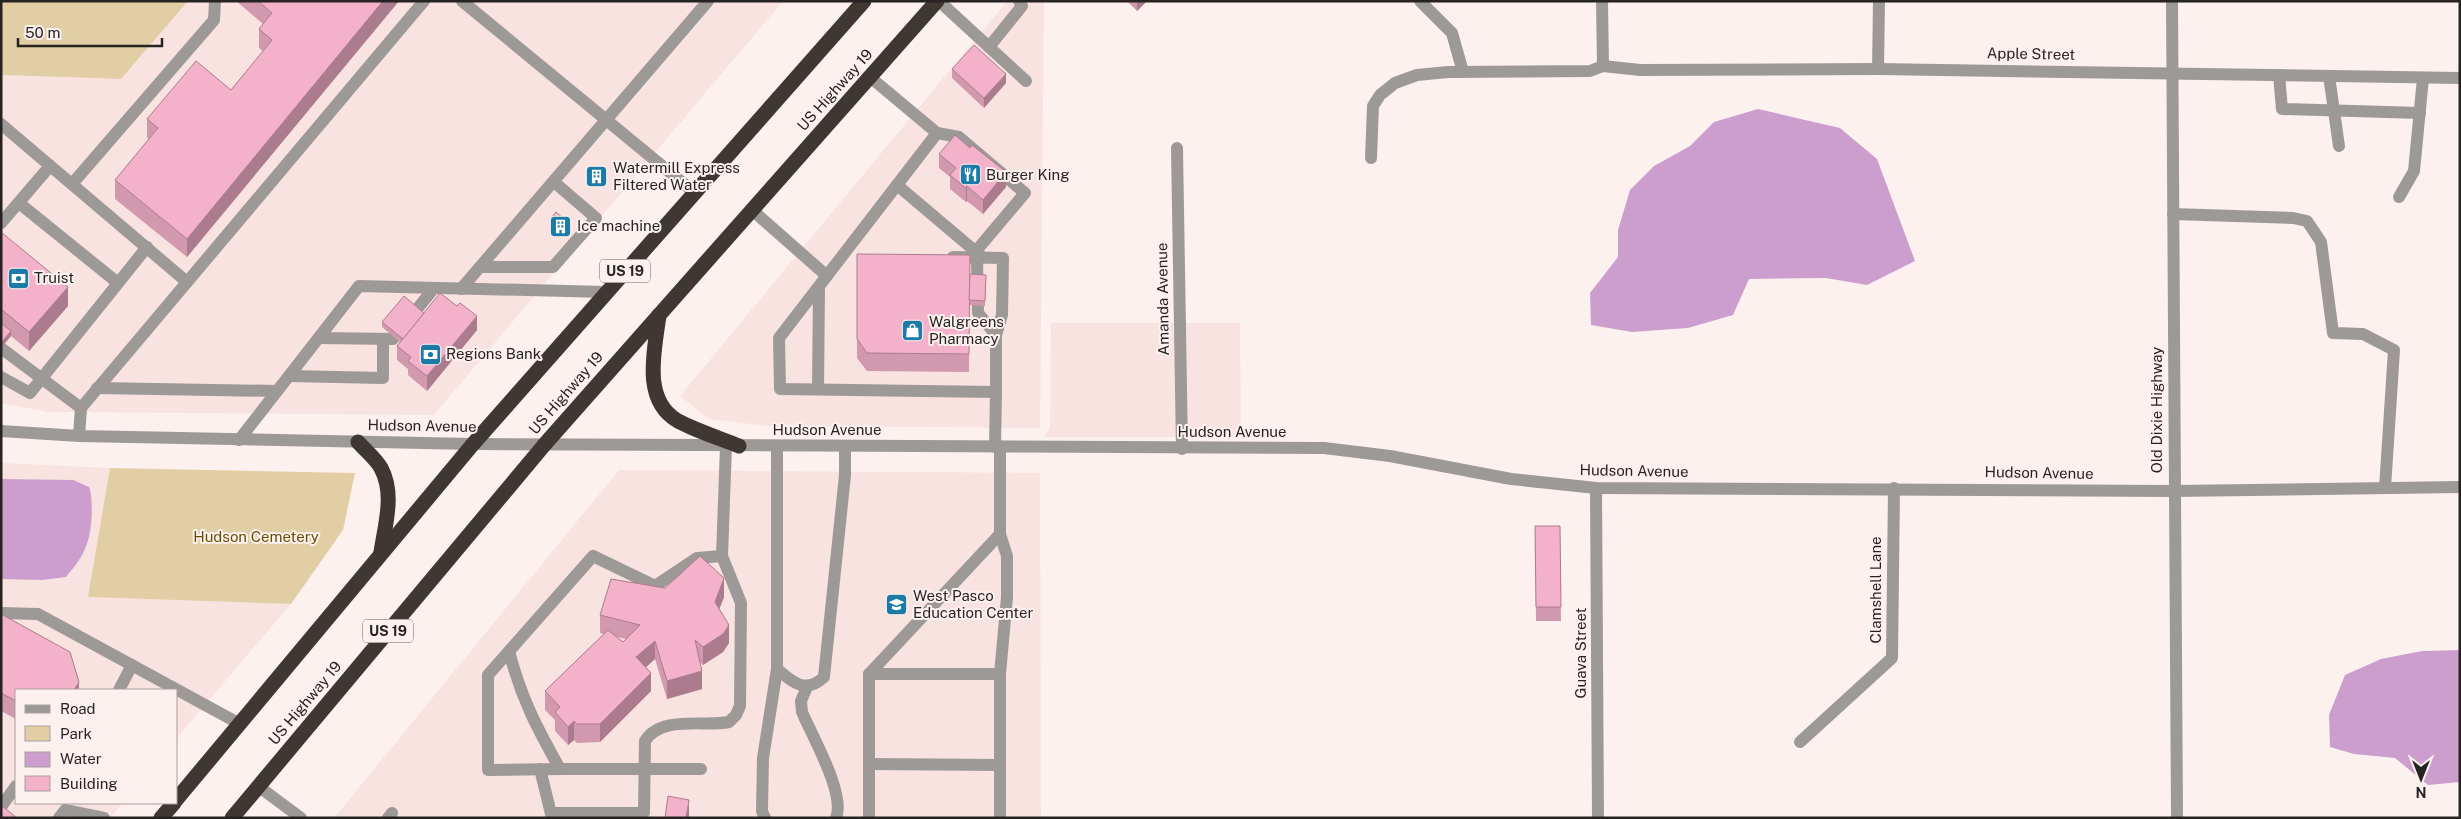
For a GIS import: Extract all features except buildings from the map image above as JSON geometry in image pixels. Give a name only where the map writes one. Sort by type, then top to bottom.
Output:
[{"type":"highway","name":"US 19","points":[[178,798],[473,444],[864,1]]},
{"type":"highway","name":"US Highway 19","points":[[232,818],[544,444],[938,1]]},
{"type":"highway","points":[[659,315],[653,362],[654,387],[661,404],[677,420],[732,446]]},
{"type":"highway","points":[[358,442],[381,467],[388,484],[388,507],[381,553]]},
{"type":"highway","points":[[161,818],[173,804]]},
{"type":"street","points":[[72,184],[214,20],[215,1]]},
{"type":"street","points":[[79,436],[80,408],[424,1]]},
{"type":"street","points":[[462,1],[695,193]]},
{"type":"street","points":[[461,289],[708,1]]},
{"type":"street","points":[[938,1],[1026,81]]},
{"type":"street","points":[[989,47],[1022,6],[1019,1]]},
{"type":"street","points":[[1420,1],[1452,33],[1463,72]]},
{"type":"street","points":[[1371,158],[1373,106],[1380,95],[1395,83],[1417,75],[1463,72],[1590,72],[1603,66],[1602,1]]},
{"type":"street","points":[[1878,69],[1879,1]]},
{"type":"street","name":"Old Dixie Highway","points":[[2172,1],[2177,818]]},
{"type":"street","name":"Apple Street","points":[[1603,66],[1640,70],[1878,69],[2172,72],[2460,78]]},
{"type":"street","points":[[2279,75],[2282,109],[2420,113]]},
{"type":"street","points":[[2329,76],[2332,110],[2339,146]]},
{"type":"street","points":[[870,77],[937,133],[959,138],[1025,193],[979,255],[978,313],[996,336]]},
{"type":"street","points":[[2399,197],[2414,171],[2423,78]]},
{"type":"street","points":[[3,129],[72,184],[187,282]]},
{"type":"street","points":[[937,133],[780,338],[780,389],[996,392]]},
{"type":"street","name":"Amanda Avenue","points":[[1178,148],[1182,449]]},
{"type":"street","points":[[1,223],[50,166]]},
{"type":"street","points":[[480,267],[553,267],[596,218],[554,182]]},
{"type":"street","points":[[897,185],[979,255]]},
{"type":"street","points":[[19,202],[118,282]]},
{"type":"street","points":[[752,210],[827,276]]},
{"type":"street","points":[[2172,214],[2293,218],[2306,221],[2321,242],[2333,333],[2363,334],[2394,350],[2385,488]]},
{"type":"street","points":[[1,377],[30,393],[147,247]]},
{"type":"street","points":[[939,257],[979,255],[1003,258],[1002,315],[996,336],[1000,534],[1007,556],[1007,597],[1000,674],[1000,818]]},
{"type":"street","points":[[842,256],[862,256]]},
{"type":"street","points":[[239,440],[360,286],[606,292]]},
{"type":"street","points":[[818,389],[819,287]]},
{"type":"street","points":[[319,338],[393,339],[434,288]]},
{"type":"street","points":[[289,376],[384,378],[384,339]]},
{"type":"street","points":[[1,348],[80,408]]},
{"type":"street","points":[[97,388],[277,391]]},
{"type":"street","name":"Hudson Avenue","points":[[1,431],[79,436],[473,444],[1182,449],[1324,448],[1390,456],[1511,479],[1596,488],[1894,488],[2174,491],[2460,487]]},
{"type":"street","points":[[540,770],[551,816],[644,812],[645,741],[649,735],[662,727],[729,722],[736,715],[740,706],[740,603],[722,556],[732,446]]},
{"type":"street","points":[[765,818],[762,811],[763,758],[777,669],[777,446]]},
{"type":"street","points":[[777,669],[787,678],[806,687],[816,684],[824,677],[845,475],[845,446]]},
{"type":"street","name":"Guava Street","points":[[1596,488],[1598,818]]},
{"type":"street","name":"Clamshell Lane","points":[[1800,742],[1892,658],[1894,488]]},
{"type":"street","points":[[870,818],[870,674],[1000,534]]},
{"type":"street","points":[[701,768],[488,770],[488,675],[593,556],[655,586],[697,558],[722,556]]},
{"type":"street","points":[[1,613],[38,614],[176,689]]},
{"type":"street","points":[[509,651],[518,687],[536,726],[560,770]]},
{"type":"street","points":[[120,689],[132,665]]},
{"type":"street","points":[[870,674],[1000,674]]},
{"type":"street","points":[[806,687],[801,701],[802,712],[836,789],[838,812],[836,818]]},
{"type":"street","points":[[178,690],[240,724]]},
{"type":"street","points":[[870,764],[1000,765]]},
{"type":"street","points":[[258,786],[301,818]]},
{"type":"street","points":[[1,807],[15,787]]},
{"type":"street","points":[[60,810],[104,818]]},
{"type":"shaded area","points":[[188,1],[783,1],[434,415],[48,412],[1,403],[1,75],[121,79]]},
{"type":"shaded area","points":[[1007,1],[1044,1],[1040,428],[768,426],[709,419],[680,396]]},
{"type":"shaded area","points":[[1051,323],[1240,323],[1241,437],[1043,437],[1050,428]]},
{"type":"shaded area","points":[[1,463],[110,468],[89,597],[291,604],[178,737],[178,689],[15,689],[15,804],[122,804],[110,818],[1,818]]},
{"type":"shaded area","points":[[619,470],[1040,473],[1041,818],[334,818]]},
{"type":"green space","points":[[1,1],[188,1],[121,79],[1,75]]},
{"type":"green space","name":"Hudson Cemetery","points":[[110,468],[355,473],[343,530],[291,604],[88,597]]},
{"type":"water","points":[[1758,109],[1840,128],[1877,159],[1915,261],[1867,285],[1826,278],[1749,279],[1733,315],[1688,328],[1632,332],[1591,325],[1590,293],[1618,257],[1618,230],[1630,190],[1654,166],[1690,146],[1714,122]]},
{"type":"water","points":[[1,479],[73,480],[89,487],[92,508],[88,541],[80,558],[66,577],[42,580],[1,579]]},
{"type":"water","points":[[2460,650],[2460,782],[2428,785],[2395,758],[2354,754],[2330,747],[2329,715],[2345,675],[2381,659],[2422,651]]},
{"type":"place","name":"Burger King","points":[[970,175]]},
{"type":"place","name":"Watermill Express Filtered Water","points":[[597,177]]},
{"type":"place","name":"Ice machine","points":[[561,226]]},
{"type":"place","name":"Truist","points":[[18,278]]},
{"type":"place","name":"Walgreens Pharmacy","points":[[913,331]]},
{"type":"place","name":"Regions Bank","points":[[430,354]]},
{"type":"place","name":"West Pasco Education Center","points":[[897,605]]}]
